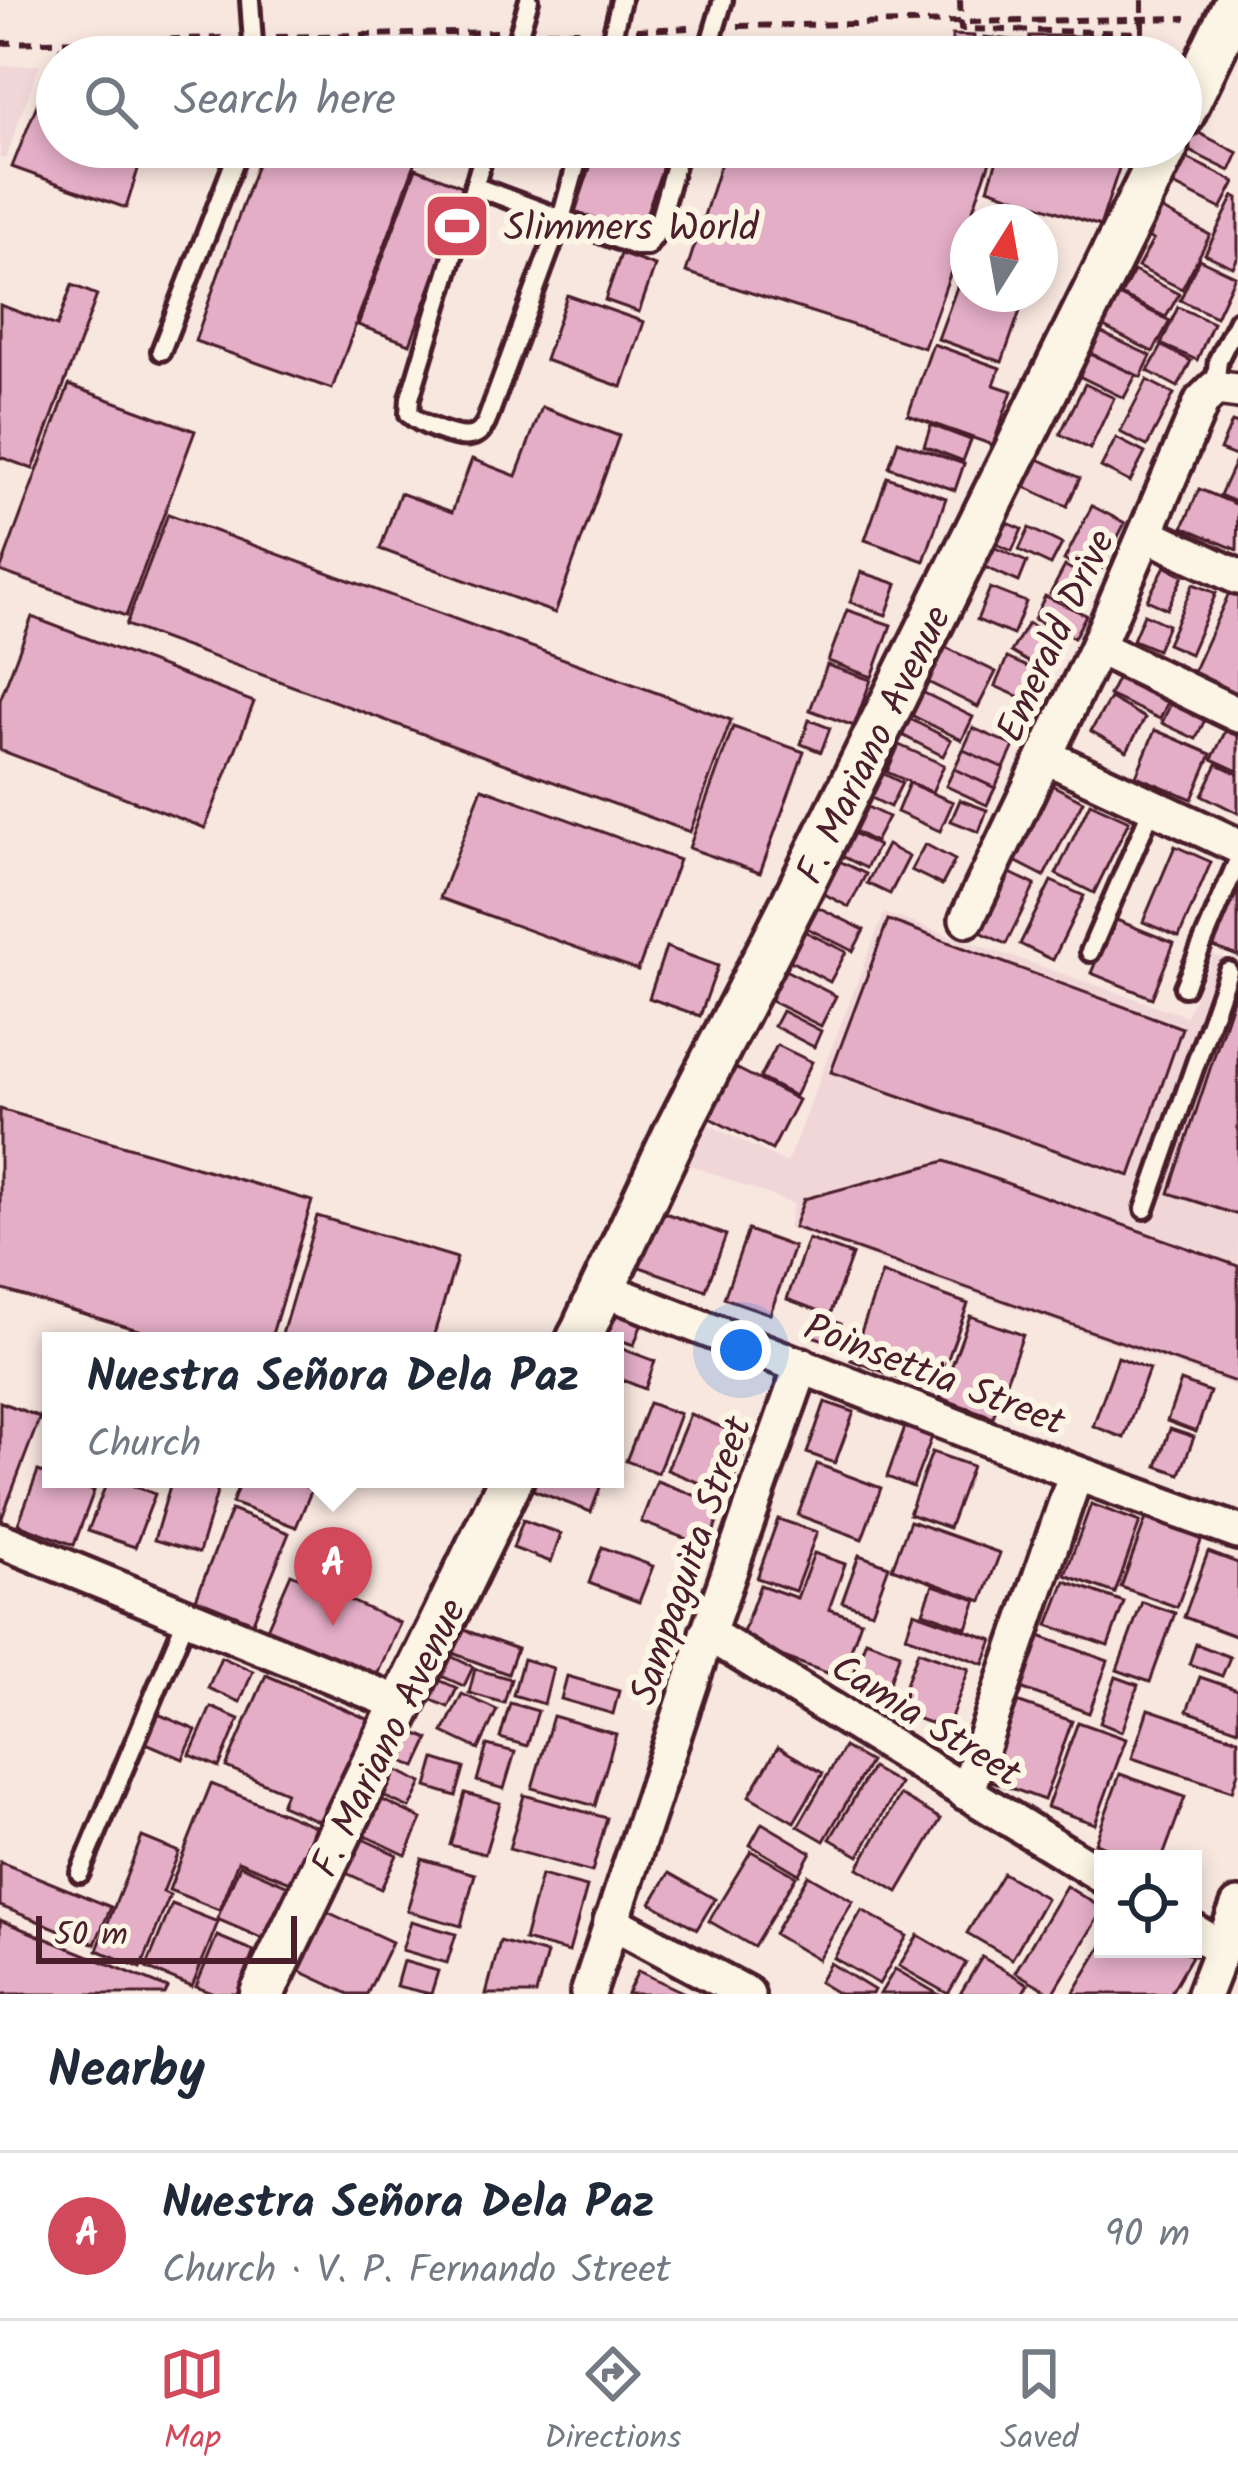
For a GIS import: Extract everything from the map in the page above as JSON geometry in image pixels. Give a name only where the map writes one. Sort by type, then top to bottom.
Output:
[{"type":"street","points":[[1202,73],[1233,9]]},
{"type":"street","name":"F. Mariano Avenue","points":[[582,1332],[676,1132],[1156,168]]},
{"type":"street","name":"Emerald Drive","points":[[968,919],[1096,647],[1202,401],[1227,390]]},
{"type":"street","points":[[1147,534],[1238,577]]},
{"type":"street","points":[[1096,647],[1238,715]]},
{"type":"street","points":[[1045,755],[1238,846]]},
{"type":"street","name":"Poinsettia Street","points":[[603,1289],[1238,1532]]},
{"type":"street","name":"Sampaguita Street","points":[[588,1994],[656,1782],[802,1365]]},
{"type":"street","points":[[966,1793],[1076,1473]]},
{"type":"street","name":"F. Mariano Avenue","points":[[262,1994],[508,1488]]},
{"type":"street","points":[[0,1540],[403,1705]]},
{"type":"street","name":"Camia Street","points":[[707,1633],[1094,1871]]},
{"type":"street","points":[[1204,1994],[1238,1906]]},
{"type":"street","points":[[611,1921],[747,1994]]},
{"type":"street","points":[[1202,1936],[1223,1949]]},
{"type":"lane","points":[[250,0],[253,36]]},
{"type":"lane","points":[[519,36],[529,0]]},
{"type":"lane","points":[[613,36],[621,0]]},
{"type":"lane","points":[[712,36],[723,0]]},
{"type":"lane","points":[[161,351],[232,168]]},
{"type":"lane","points":[[480,168],[410,398],[410,414],[420,423],[466,437],[478,434],[486,423],[561,220],[575,168]]},
{"type":"lane","points":[[475,185],[561,220],[646,246],[655,236],[674,168]]},
{"type":"lane","points":[[1227,390],[1218,360],[1238,320]]},
{"type":"lane","points":[[1090,952],[1153,806]]},
{"type":"lane","points":[[1184,987],[1238,860]]},
{"type":"lane","points":[[1145,1209],[1228,971]]},
{"type":"lane","points":[[80,1873],[187,1617]]},
{"type":"path","points":[[960,0],[961,29],[1142,33],[1142,0]]},
{"type":"path","points":[[342,36],[960,22],[1233,9]]},
{"type":"path","points":[[0,43],[36,42]]},
{"type":"shaded area","points":[[36,65],[6,158],[0,158],[0,66]]},
{"type":"shaded area","points":[[884,913],[1186,1016],[1214,955],[1238,963],[1238,1387],[788,1228],[793,1204],[677,1160],[697,1119],[787,1163]]},
{"type":"building","points":[[36,107],[36,168],[138,168],[126,208],[12,167]]},
{"type":"building","points":[[1202,135],[1238,153],[1230,171],[1202,157]]},
{"type":"building","points":[[1202,166],[1235,182],[1221,209],[1158,177],[1162,168]]},
{"type":"building","points":[[256,168],[413,168],[332,389],[195,341]]},
{"type":"building","points":[[416,168],[467,188],[410,344],[358,325]]},
{"type":"building","points":[[590,168],[663,168],[637,240],[573,218]]},
{"type":"building","points":[[719,168],[988,168],[975,204],[950,204],[950,274],[924,348],[686,272]]},
{"type":"building","points":[[994,168],[1119,168],[1100,226],[1058,212],[1058,204],[1035,204],[988,188]]},
{"type":"building","points":[[1234,196],[1238,198],[1238,257],[1233,267],[1205,254]]},
{"type":"building","points":[[1153,205],[1210,235],[1182,289],[1138,267],[1153,240],[1139,233]]},
{"type":"building","points":[[621,254],[655,266],[639,312],[605,300]]},
{"type":"building","points":[[1199,259],[1235,276],[1216,317],[1180,300]]},
{"type":"building","points":[[1134,271],[1179,294],[1166,317],[1121,295]]},
{"type":"building","points":[[72,285],[97,295],[33,469],[0,457],[0,305],[57,326]]},
{"type":"building","points":[[1112,292],[1170,321],[1153,352],[1096,323]]},
{"type":"building","points":[[567,295],[644,322],[622,387],[545,360]]},
{"type":"building","points":[[950,306],[950,312],[1020,312],[1002,362],[938,339]]},
{"type":"building","points":[[1178,307],[1213,323],[1197,360],[1161,344]]},
{"type":"building","points":[[1098,331],[1151,356],[1141,377],[1088,352]]},
{"type":"building","points":[[933,344],[1000,368],[994,385],[1012,391],[993,445],[908,415]]},
{"type":"building","points":[[1162,346],[1191,361],[1178,387],[1148,371]]},
{"type":"building","points":[[1090,354],[1136,375],[1124,398],[1079,376]]},
{"type":"building","points":[[1147,380],[1174,394],[1147,446],[1120,432]]},
{"type":"building","points":[[1085,384],[1114,398],[1090,449],[1060,434]]},
{"type":"building","points":[[69,385],[195,431],[126,616],[0,571]]},
{"type":"building","points":[[542,407],[619,436],[555,613],[380,549],[400,493],[452,512],[472,459],[516,476]]},
{"type":"building","points":[[1232,422],[1238,424],[1238,457],[1220,450]]},
{"type":"building","points":[[931,425],[971,440],[963,461],[924,446]]},
{"type":"building","points":[[1116,438],[1145,453],[1130,482],[1101,467]]},
{"type":"building","points":[[898,441],[964,464],[955,490],[889,467]]},
{"type":"building","points":[[1029,455],[1080,478],[1067,506],[1016,483]]},
{"type":"building","points":[[1238,463],[1238,503],[1220,495]]},
{"type":"building","points":[[887,477],[946,498],[924,561],[865,540]]},
{"type":"building","points":[[1199,489],[1238,505],[1237,550],[1183,527]]},
{"type":"building","points":[[1092,506],[1125,523],[1097,577],[1064,560]]},
{"type":"building","points":[[168,514],[731,720],[690,832],[126,625]]},
{"type":"building","points":[[993,517],[1022,529],[1012,551],[983,538]]},
{"type":"building","points":[[1029,528],[1062,544],[1051,565],[1019,550]]},
{"type":"building","points":[[982,542],[1027,562],[1019,582],[973,562]]},
{"type":"building","points":[[1065,566],[1091,579],[1077,608],[1050,594]]},
{"type":"building","points":[[1165,566],[1183,576],[1167,609],[1147,600]]},
{"type":"building","points":[[861,572],[897,584],[886,615],[850,602]]},
{"type":"building","points":[[1234,582],[1238,584],[1238,700],[1190,679]]},
{"type":"building","points":[[1193,584],[1216,593],[1190,654],[1167,644]]},
{"type":"building","points":[[990,588],[1026,602],[1013,635],[977,620]]},
{"type":"building","points":[[1045,596],[1086,615],[1074,638],[1034,619]]},
{"type":"building","points":[[847,610],[891,625],[872,677],[828,661]]},
{"type":"building","points":[[1144,614],[1168,625],[1157,650],[1133,640]]},
{"type":"building","points":[[32,617],[254,702],[205,828],[0,750],[0,700]]},
{"type":"building","points":[[1028,623],[1062,643],[1045,672],[1011,652]]},
{"type":"building","points":[[939,644],[996,672],[978,707],[922,679]]},
{"type":"building","points":[[1007,658],[1043,674],[1031,702],[995,686]]},
{"type":"building","points":[[827,665],[871,680],[854,726],[810,710]]},
{"type":"building","points":[[1124,665],[1174,689],[1160,719],[1109,695]]},
{"type":"building","points":[[912,687],[973,717],[962,740],[901,710]]},
{"type":"building","points":[[1177,690],[1211,706],[1196,739],[1162,723]]},
{"type":"building","points":[[1110,698],[1145,718],[1127,751],[1091,731]]},
{"type":"building","points":[[910,719],[951,740],[943,756],[902,735]]},
{"type":"building","points":[[809,720],[830,728],[821,752],[801,744]]},
{"type":"building","points":[[733,727],[804,752],[760,873],[689,848]]},
{"type":"building","points":[[973,728],[1014,746],[1004,768],[963,750]]},
{"type":"building","points":[[1155,730],[1211,754],[1192,799],[1136,776]]},
{"type":"building","points":[[1226,730],[1238,736],[1238,771],[1212,759]]},
{"type":"building","points":[[899,745],[944,765],[932,792],[887,772]]},
{"type":"building","points":[[963,750],[1004,768],[995,788],[954,769]]},
{"type":"building","points":[[1217,764],[1238,774],[1238,813],[1202,795]]},
{"type":"building","points":[[954,769],[995,788],[987,805],[946,786]]},
{"type":"building","points":[[880,772],[902,783],[890,807],[868,796]]},
{"type":"building","points":[[1046,782],[1083,801],[1044,876],[1007,857]]},
{"type":"building","points":[[909,783],[953,802],[940,831],[897,812]]},
{"type":"building","points":[[482,788],[679,860],[638,970],[440,898]]},
{"type":"building","points":[[960,800],[987,810],[979,832],[951,821]]},
{"type":"building","points":[[857,802],[888,817],[875,842],[845,826]]},
{"type":"building","points":[[1090,803],[1129,821],[1094,893],[1056,874]]},
{"type":"building","points":[[851,832],[878,846],[866,868],[840,855]]},
{"type":"building","points":[[925,844],[955,860],[942,885],[911,870]]},
{"type":"building","points":[[887,845],[909,857],[890,894],[867,883]]},
{"type":"building","points":[[1175,846],[1211,862],[1179,937],[1143,922]]},
{"type":"building","points":[[833,858],[866,874],[849,907],[817,890]]},
{"type":"building","points":[[1000,868],[1035,885],[1006,944],[970,927]]},
{"type":"building","points":[[1051,881],[1084,896],[1053,960],[1020,944]]},
{"type":"building","points":[[1234,885],[1238,886],[1238,956],[1211,946]]},
{"type":"building","points":[[818,907],[864,930],[853,951],[807,928]]},
{"type":"building","points":[[1114,919],[1174,943],[1152,998],[1091,973]]},
{"type":"building","points":[[888,920],[1182,1028],[1130,1176],[831,1072]]},
{"type":"building","points":[[800,929],[846,952],[830,982],[785,958]]},
{"type":"building","points":[[666,947],[718,966],[700,1016],[649,998]]},
{"type":"building","points":[[783,969],[836,996],[821,1026],[767,999]]},
{"type":"building","points":[[1238,984],[1238,1215],[1169,1193]]},
{"type":"building","points":[[782,1011],[821,1031],[814,1047],[774,1026]]},
{"type":"building","points":[[777,1045],[812,1062],[795,1096],[760,1078]]},
{"type":"building","points":[[732,1066],[798,1100],[772,1150],[706,1116]]},
{"type":"building","points":[[0,1109],[312,1201],[273,1332],[145,1332],[0,1289]]},
{"type":"building","points":[[945,1161],[1238,1266],[1238,1383],[794,1227],[804,1199]]},
{"type":"building","points":[[657,1210],[726,1235],[706,1290],[637,1266]]},
{"type":"building","points":[[317,1216],[457,1258],[435,1332],[283,1332]]},
{"type":"building","points":[[748,1230],[794,1247],[770,1314],[724,1298]]},
{"type":"building","points":[[808,1239],[852,1255],[830,1315],[787,1299]]},
{"type":"building","points":[[882,1273],[968,1304],[936,1391],[851,1360]]},
{"type":"building","points":[[610,1309],[643,1320],[634,1345],[624,1342],[624,1332],[603,1332]]},
{"type":"building","points":[[819,1316],[841,1324],[834,1343],[812,1336]]},
{"type":"building","points":[[970,1316],[1023,1335],[993,1417],[940,1398]]},
{"type":"building","points":[[624,1349],[655,1361],[645,1389],[624,1381]]},
{"type":"building","points":[[1118,1357],[1149,1369],[1124,1438],[1093,1426]]},
{"type":"building","points":[[1181,1381],[1210,1392],[1196,1432],[1167,1421]]},
{"type":"building","points":[[0,1402],[40,1417],[1,1520],[0,1519]]},
{"type":"building","points":[[825,1402],[854,1412],[835,1463],[807,1453]]},
{"type":"building","points":[[649,1403],[680,1414],[658,1473],[626,1461]]},
{"type":"building","points":[[690,1414],[750,1439],[727,1494],[667,1470]]},
{"type":"building","points":[[905,1427],[932,1437],[913,1487],[887,1477]]},
{"type":"building","points":[[1170,1429],[1194,1437],[1180,1474],[1157,1466]]},
{"type":"building","points":[[932,1452],[972,1466],[949,1528],[909,1514]]},
{"type":"building","points":[[817,1464],[881,1488],[862,1539],[798,1515]]},
{"type":"building","points":[[38,1471],[42,1488],[94,1491],[74,1545],[18,1524]]},
{"type":"building","points":[[657,1481],[723,1506],[708,1547],[641,1522]]},
{"type":"building","points":[[105,1488],[139,1488],[155,1494],[135,1547],[88,1531]]},
{"type":"building","points":[[169,1488],[218,1488],[199,1553],[154,1540]]},
{"type":"building","points":[[238,1488],[312,1489],[296,1527],[232,1503]]},
{"type":"building","points":[[534,1488],[600,1488],[591,1512]]},
{"type":"building","points":[[1091,1504],[1140,1522],[1115,1593],[1065,1575]]},
{"type":"building","points":[[231,1510],[289,1533],[253,1622],[196,1599]]},
{"type":"building","points":[[1148,1513],[1204,1533],[1177,1607],[1121,1587]]},
{"type":"building","points":[[778,1519],[817,1532],[795,1591],[757,1578]]},
{"type":"building","points":[[523,1520],[561,1534],[551,1562],[513,1548]]},
{"type":"building","points":[[910,1521],[1000,1553],[982,1601],[892,1568]]},
{"type":"building","points":[[602,1547],[653,1566],[639,1602],[589,1583]]},
{"type":"building","points":[[1208,1552],[1238,1563],[1235,1636],[1184,1617]]},
{"type":"building","points":[[814,1553],[845,1564],[829,1609],[861,1621],[841,1678],[740,1641],[760,1585],[797,1598]]},
{"type":"building","points":[[859,1555],[889,1566],[872,1612],[842,1602]]},
{"type":"building","points":[[291,1574],[400,1623],[376,1677],[267,1629]]},
{"type":"building","points":[[1065,1581],[1124,1602],[1108,1646],[1048,1625]]},
{"type":"building","points":[[933,1585],[977,1600],[967,1628],[923,1612]]},
{"type":"building","points":[[1142,1602],[1175,1613],[1150,1682],[1117,1670]]},
{"type":"building","points":[[914,1612],[993,1640],[984,1664],[906,1636]]},
{"type":"building","points":[[456,1627],[517,1649],[508,1674],[447,1651]]},
{"type":"building","points":[[1037,1635],[1108,1661],[1089,1713],[1018,1687]]},
{"type":"building","points":[[866,1640],[900,1653],[885,1695],[850,1683]]},
{"type":"building","points":[[1196,1644],[1230,1657],[1222,1676],[1189,1664]]},
{"type":"building","points":[[918,1651],[969,1669],[947,1729],[896,1711]]},
{"type":"building","points":[[444,1653],[473,1667],[464,1686],[435,1673]]},
{"type":"building","points":[[221,1657],[253,1671],[240,1702],[208,1688]]},
{"type":"building","points":[[523,1659],[553,1668],[544,1704],[513,1695]]},
{"type":"building","points":[[475,1669],[511,1679],[504,1703],[469,1693]]},
{"type":"building","points":[[266,1675],[370,1720],[325,1824],[281,1805],[286,1792],[226,1767]]},
{"type":"building","points":[[567,1676],[619,1691],[613,1714],[561,1699]]},
{"type":"building","points":[[432,1677],[457,1688],[448,1707],[423,1696]]},
{"type":"building","points":[[1116,1677],[1138,1685],[1122,1732],[1100,1723]]},
{"type":"building","points":[[1200,1677],[1238,1690],[1238,1729],[1187,1711]]},
{"type":"building","points":[[462,1694],[497,1710],[479,1749],[443,1732]]},
{"type":"building","points":[[1014,1701],[1072,1721],[1044,1800],[986,1779]]},
{"type":"building","points":[[510,1703],[538,1711],[527,1746],[500,1738]]},
{"type":"building","points":[[211,1707],[239,1719],[219,1767],[190,1755]]},
{"type":"building","points":[[1148,1709],[1238,1739],[1238,1772],[1232,1791],[1132,1758]]},
{"type":"building","points":[[158,1714],[196,1730],[183,1759],[146,1743]]},
{"type":"building","points":[[553,1716],[616,1734],[595,1806],[532,1788]]},
{"type":"building","points":[[1078,1722],[1126,1739],[1095,1824],[1047,1807]]},
{"type":"building","points":[[408,1730],[429,1739],[416,1767],[395,1758]]},
{"type":"building","points":[[487,1745],[515,1752],[504,1789],[477,1781]]},
{"type":"building","points":[[778,1747],[823,1773],[794,1822],[749,1796]]},
{"type":"building","points":[[844,1747],[870,1762],[824,1841],[798,1826]]},
{"type":"building","points":[[435,1759],[464,1768],[456,1796],[427,1787]]},
{"type":"building","points":[[872,1768],[900,1784],[859,1856],[830,1839]]},
{"type":"building","points":[[394,1769],[422,1783],[410,1808],[381,1795]]},
{"type":"building","points":[[1120,1774],[1185,1797],[1165,1850],[1114,1850],[1095,1843]]},
{"type":"building","points":[[211,1784],[315,1826],[293,1883],[238,1861],[219,1910],[169,1890]]},
{"type":"building","points":[[465,1793],[500,1803],[485,1854],[450,1845]]},
{"type":"building","points":[[524,1795],[607,1818],[592,1872],[509,1849]]},
{"type":"building","points":[[900,1795],[941,1819],[898,1892],[858,1868]]},
{"type":"building","points":[[374,1796],[422,1819],[406,1855],[357,1832]]},
{"type":"building","points":[[762,1823],[811,1852],[799,1874],[750,1845]]},
{"type":"building","points":[[356,1836],[397,1855],[381,1889],[340,1870]]},
{"type":"building","points":[[142,1837],[179,1852],[163,1892],[170,1895],[141,1968],[97,1950]]},
{"type":"building","points":[[751,1851],[796,1876],[754,1947],[709,1921]]},
{"type":"building","points":[[422,1859],[475,1874],[461,1926],[407,1911]]},
{"type":"building","points":[[0,1862],[111,1907],[95,1944],[0,1906]]},
{"type":"building","points":[[240,1865],[291,1887],[268,1941],[217,1919]]},
{"type":"building","points":[[669,1873],[715,1899],[697,1929],[651,1903]]},
{"type":"building","points":[[1003,1873],[1046,1898],[1012,1959],[967,1933]]},
{"type":"building","points":[[541,1875],[587,1887],[569,1952],[524,1940]]},
{"type":"building","points":[[808,1875],[853,1901],[818,1960],[774,1934]]},
{"type":"building","points":[[1066,1886],[1094,1903],[1094,1924],[1053,1994],[1015,1972]]},
{"type":"building","points":[[172,1904],[218,1922],[192,1987],[146,1968]]},
{"type":"building","points":[[319,1908],[392,1942],[367,1994],[349,1994],[291,1967]]},
{"type":"building","points":[[862,1910],[907,1936],[879,1984],[834,1958]]},
{"type":"building","points":[[0,1920],[168,1988],[165,1994],[0,1994]]},
{"type":"building","points":[[411,1921],[456,1934],[447,1963],[402,1950]]},
{"type":"building","points":[[918,1935],[966,1963],[948,1994],[899,1966]]},
{"type":"building","points":[[217,1936],[254,1951],[237,1994],[215,1994],[196,1987]]},
{"type":"building","points":[[500,1941],[547,1954],[536,1994],[486,1994]]},
{"type":"building","points":[[982,1957],[1028,1984],[1022,1994],[960,1994]]},
{"type":"building","points":[[1095,1958],[1191,1958],[1170,1994],[1073,1994]]},
{"type":"building","points":[[403,1961],[438,1971],[431,1994],[396,1986]]},
{"type":"building","points":[[830,1963],[874,1990],[872,1994],[839,1994],[819,1982]]},
{"type":"building","points":[[895,1969],[938,1994],[880,1994]]},
{"type":"building","points":[[638,1971],[687,1994],[627,1994]]},
{"type":"place","name":"Slimmers World","points":[[457,226]]},
{"type":"place","name":"Nuestra Señora Dela Paz","points":[[333,1626]]}]
